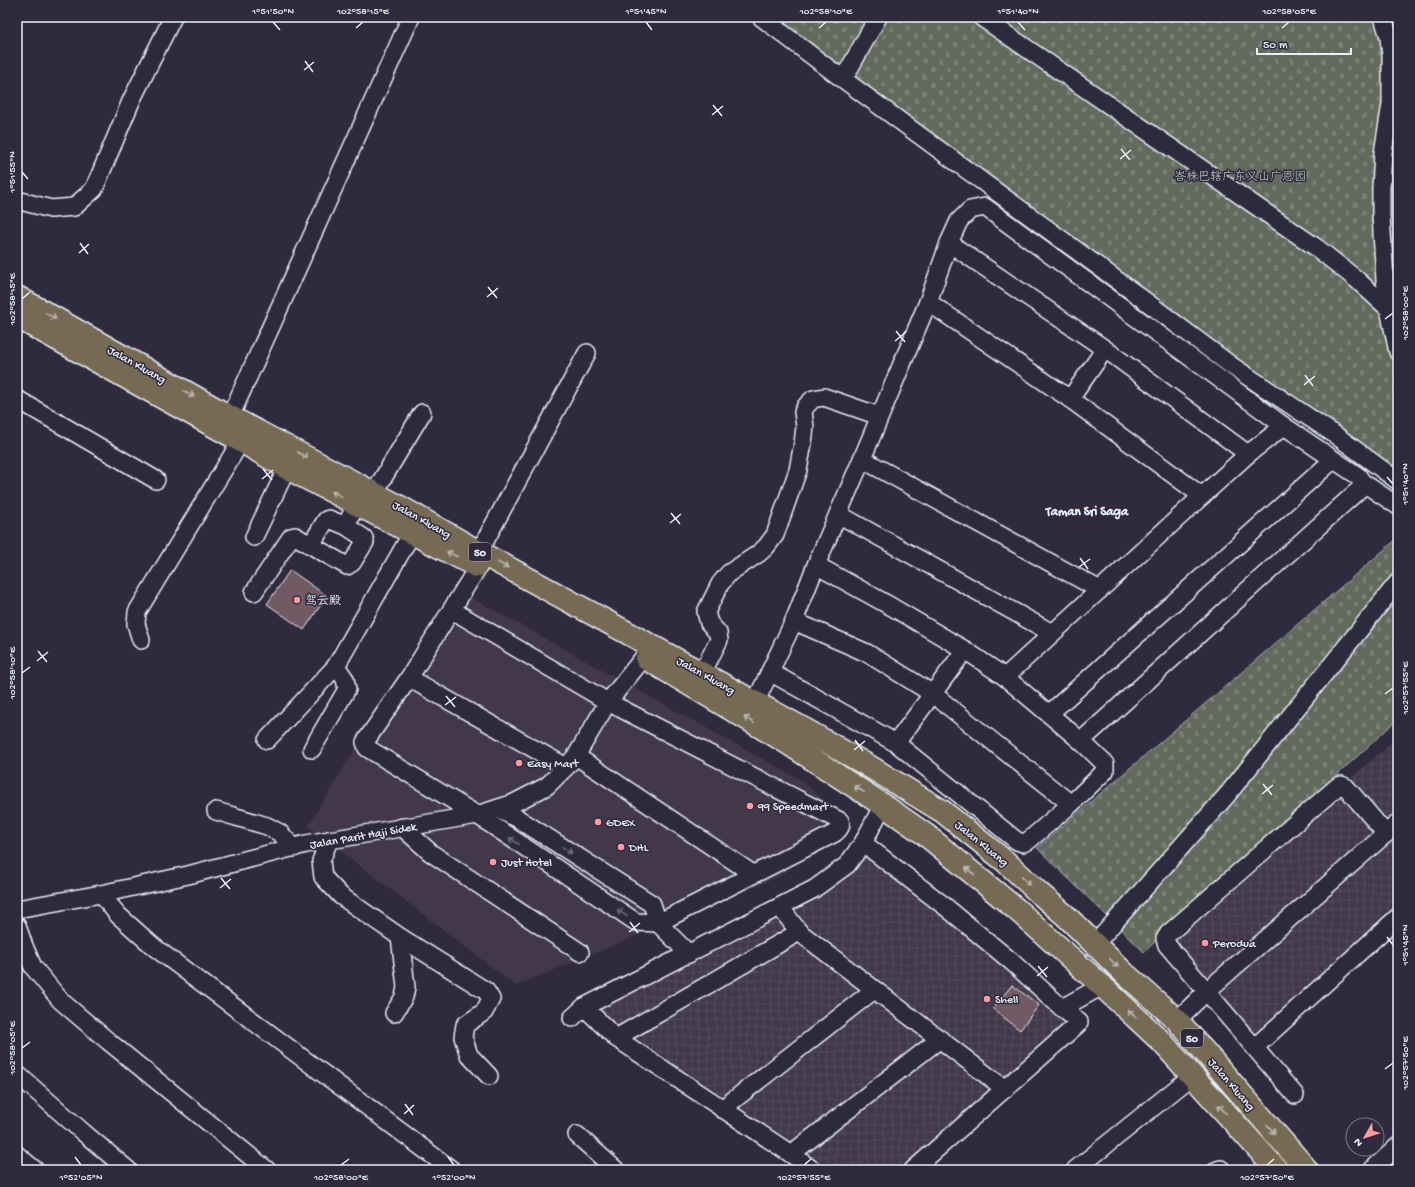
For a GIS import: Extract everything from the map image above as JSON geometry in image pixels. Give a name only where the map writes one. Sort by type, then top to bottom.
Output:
[{"type":"highway","name":"Jalan Kluang","points":[[17,297],[230,417],[374,493],[478,559],[786,742],[883,805],[926,835],[1016,909],[1162,1041],[1277,1170]]},
{"type":"highway","name":"Jalan Kluang","points":[[17,317],[287,468],[356,504],[412,533],[478,559],[702,673],[860,761],[942,811],[980,841],[1066,916],[1124,974],[1176,1020],[1307,1170]]},
{"type":"highway","points":[[926,835],[943,837],[951,829],[950,824],[942,811]]},
{"type":"highway","points":[[1043,933],[1038,924],[1037,917],[1041,913],[1053,912],[1066,916]]},
{"type":"street","points":[[17,200],[51,209],[74,207],[94,189],[132,99],[173,17]]},
{"type":"street","points":[[230,417],[411,17]]},
{"type":"street","points":[[761,17],[1232,366],[1334,434],[1398,481]]},
{"type":"street","points":[[836,74],[842,75],[848,71],[878,17]]},
{"type":"street","points":[[981,17],[1317,248],[1356,279],[1389,309]]},
{"type":"street","points":[[1382,17],[1389,37],[1391,56],[1391,104],[1383,153],[1381,188],[1385,280],[1389,309],[1398,352]]},
{"type":"street","points":[[755,703],[794,621],[816,565],[928,302],[949,243],[959,221],[970,210],[985,207],[1284,426],[1358,476],[1362,482],[1398,506]]},
{"type":"street","points":[[949,243],[1105,349],[1248,454]]},
{"type":"street","points":[[928,302],[1070,398],[1202,496]]},
{"type":"street","points":[[1070,398],[1105,349]]},
{"type":"street","points":[[452,610],[608,702],[840,821],[840,829],[835,833],[658,923],[636,922],[478,815],[367,748],[365,742],[409,678],[452,610],[587,353]]},
{"type":"street","points":[[702,673],[719,640],[718,633],[709,623],[706,612],[720,584],[729,573],[758,554],[766,547],[775,535],[798,470],[804,443],[805,427],[803,412],[806,406],[813,399],[824,398],[879,416]]},
{"type":"street","points":[[17,399],[156,480]]},
{"type":"street","points":[[374,493],[422,413]]},
{"type":"street","points":[[1005,677],[1248,454],[1284,426]]},
{"type":"street","points":[[140,640],[136,624],[137,612],[241,441]]},
{"type":"street","points":[[862,459],[1100,590]]},
{"type":"street","points":[[1050,713],[1333,460]]},
{"type":"street","points":[[254,537],[287,468]]},
{"type":"street","points":[[1081,741],[1362,487],[1362,482]]},
{"type":"street","points":[[346,526],[356,504]]},
{"type":"street","points":[[838,514],[1052,633]]},
{"type":"street","points":[[254,592],[291,537],[295,536],[347,566],[352,563],[365,542],[364,538],[346,526],[329,519],[326,520],[311,545]]},
{"type":"street","points":[[268,740],[336,666],[412,533]]},
{"type":"street","points":[[770,672],[896,744],[1017,841],[1023,843],[1028,841],[1071,804],[1105,771],[1105,764],[1081,741],[1050,713],[1005,677],[965,650],[816,565]]},
{"type":"street","points":[[1095,944],[1227,795],[1398,582]]},
{"type":"street","points":[[794,621],[867,653],[933,694],[1071,804]]},
{"type":"street","points":[[896,744],[965,650]]},
{"type":"street","name":"Jalan Parit Haji Sidek","points":[[17,909],[101,894],[188,875],[330,840],[478,815],[497,809],[529,796],[547,786],[571,762],[608,702],[644,657]]},
{"type":"street","points":[[312,749],[347,689],[345,679],[336,666]]},
{"type":"street","points":[[409,678],[571,762],[752,874]]},
{"type":"street","points":[[1176,1020],[1207,991],[1392,828],[1346,787],[1341,785],[1338,786],[1168,934],[1166,939],[1167,945],[1207,991],[1295,1094]]},
{"type":"street","points":[[813,1170],[578,1013],[688,954],[814,890],[847,865],[864,843],[883,805]]},
{"type":"street","points":[[497,809],[517,818],[652,904],[658,923],[688,954]]},
{"type":"street","points":[[216,811],[268,826],[280,833],[294,848]]},
{"type":"street","points":[[980,841],[997,825]]},
{"type":"street","points":[[402,827],[431,853],[580,952]]},
{"type":"street","points":[[330,840],[321,861],[323,877],[341,896],[400,937],[486,991],[491,999],[484,1012],[465,1025],[463,1037],[469,1055],[489,1076]]},
{"type":"street","points":[[864,843],[947,908],[1012,962],[1062,1008],[1078,1020],[1078,1024],[913,1170]]},
{"type":"street","points":[[101,894],[118,915],[154,947],[452,1170]]},
{"type":"street","points":[[780,907],[800,932],[1005,1089]]},
{"type":"street","points":[[1255,1047],[1398,917]]},
{"type":"street","points":[[17,926],[33,967],[61,1001],[120,1051],[267,1170]]},
{"type":"street","points":[[616,1038],[800,932]]},
{"type":"street","points":[[394,1013],[404,997],[406,987],[400,937]]},
{"type":"street","points":[[1062,1008],[1102,986]]},
{"type":"street","points":[[722,1109],[874,990]]},
{"type":"street","points":[[791,1154],[940,1039]]},
{"type":"street","points":[[17,1074],[128,1170]]},
{"type":"street","points":[[1075,1170],[1192,1076]]},
{"type":"street","points":[[577,1135],[616,1170]]},
{"type":"street","points":[[1372,1170],[1398,1146]]},
{"type":"street","points":[[17,1155],[35,1170]]},
{"type":"street","points":[[1217,1170],[1222,1170]]},
{"type":"shaded area","points":[[454,588],[799,779],[851,823],[778,877],[516,986],[308,826]]},
{"type":"shaded area","points":[[1398,737],[1398,920],[1254,1053],[1170,936]]},
{"type":"shaded area","points":[[863,836],[1082,1018],[917,1170],[806,1170],[583,1003],[696,945],[843,863]]},
{"type":"green space","name":"峇株巴辖广东义山广恩园","points":[[754,17],[1398,17],[1398,484]]},
{"type":"green space","points":[[1398,538],[1398,719],[1144,952],[1037,848]]},
{"type":"building","name":"驾云殿","points":[[290,570],[327,596],[304,630],[267,604]]},
{"type":"building","points":[[1012,985],[1039,1005],[1020,1030],[993,1009]]},
{"type":"place","name":"驾云殿","points":[[297,600]]},
{"type":"place","name":"Easy Mart","points":[[519,763]]},
{"type":"place","name":"99 Speedmart","points":[[750,806]]},
{"type":"place","name":"GDEX","points":[[598,822]]},
{"type":"place","name":"DHL","points":[[621,847]]},
{"type":"place","name":"Just Hotel","points":[[493,862]]},
{"type":"place","name":"Perodua","points":[[1205,943]]},
{"type":"place","name":"Shell","points":[[987,999]]},
{"type":"district","name":"Taman Sri Saga","points":[[1087,510]]}]
